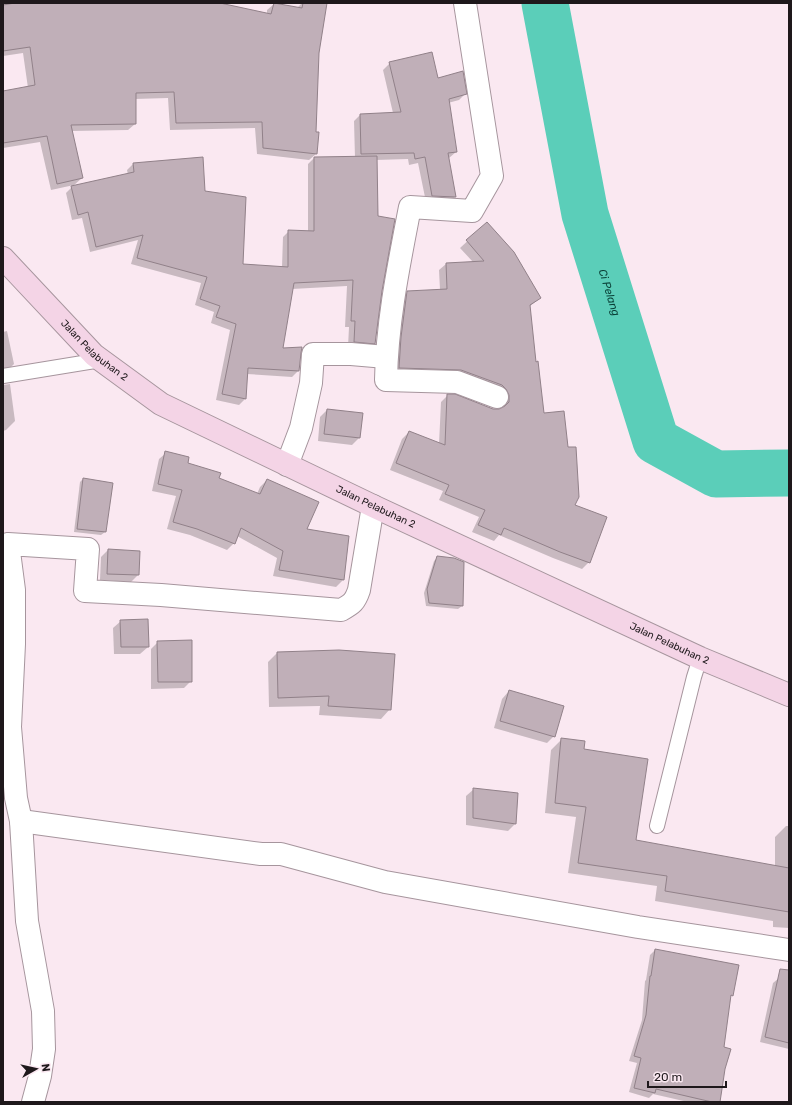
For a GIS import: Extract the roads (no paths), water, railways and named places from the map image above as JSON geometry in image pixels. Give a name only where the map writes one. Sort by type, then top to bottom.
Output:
[{"type":"main road","name":"Jalan Pelabuhan 2","points":[[3,258],[94,355],[161,404],[373,506],[700,658],[789,695]]},
{"type":"street","points":[[465,3],[492,176],[472,211],[410,206],[395,285],[386,357],[386,380],[457,382],[497,397]]},
{"type":"street","points":[[287,465],[301,428],[310,383],[313,354],[351,354],[386,357]]},
{"type":"street","points":[[33,1102],[40,1076],[44,1049],[43,1010],[27,921],[21,821],[16,798],[10,727],[14,644],[14,590],[8,544],[88,549],[84,591],[161,595],[341,610],[352,604],[359,590],[373,506]]},
{"type":"street","points":[[21,821],[261,854],[281,854],[385,882],[638,927],[789,950]]},
{"type":"lane","points":[[3,376],[101,360]]},
{"type":"lane","points":[[657,826],[700,658]]},
{"type":"waterway","name":"Ci Pelang","points":[[545,3],[585,214],[656,441],[716,474],[789,473]]}]
